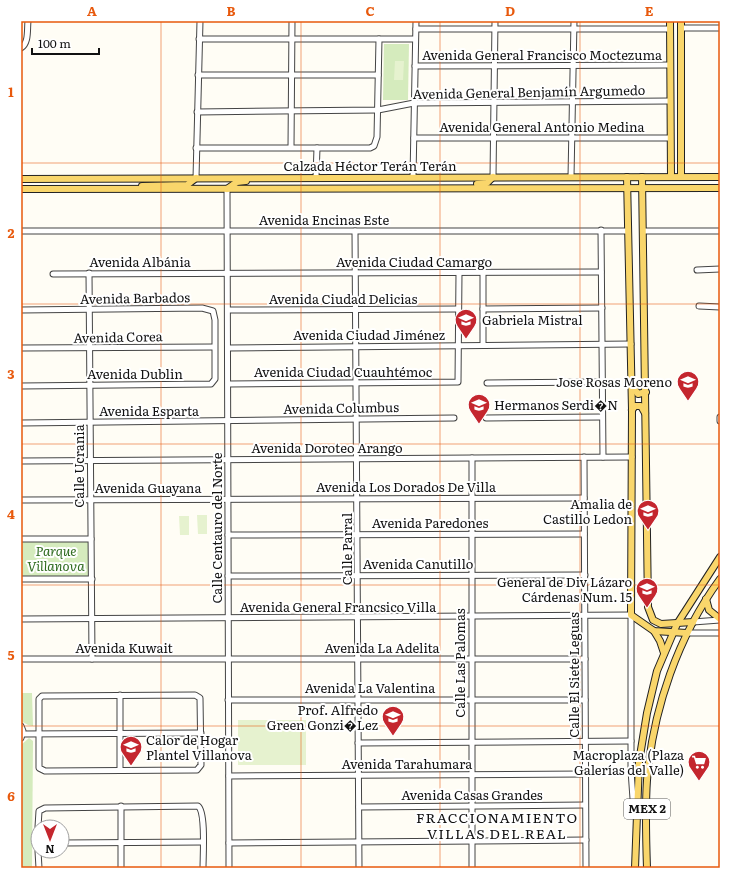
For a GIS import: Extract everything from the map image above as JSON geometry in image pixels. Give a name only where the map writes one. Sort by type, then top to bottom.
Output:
[{"type":"main road","points":[[670,21],[671,176]]},
{"type":"main road","points":[[681,21],[681,176]]},
{"type":"main road","points":[[670,155],[681,155]]},
{"type":"main road","points":[[456,188],[487,183],[493,177]]},
{"type":"main road","points":[[627,177],[632,410],[631,615],[654,632],[660,641],[664,653]]},
{"type":"main road","points":[[642,177],[648,612],[657,623],[677,624],[693,622]]},
{"type":"main road","name":"Calzada Héctor Terán Terán","points":[[21,179],[720,177]]},
{"type":"main road","points":[[133,189],[138,186],[147,185],[187,185],[196,178]]},
{"type":"main road","points":[[227,189],[237,182],[283,178]]},
{"type":"main road","name":"Calzada Héctor Terán Terán","points":[[21,189],[720,188]]},
{"type":"main road","points":[[631,384],[636,393],[640,395],[646,392]]},
{"type":"main road","points":[[632,410],[635,406],[642,406],[646,415]]},
{"type":"main road","name":"MEX 2","points":[[635,868],[638,820],[638,782],[642,740],[654,685],[664,653],[677,624],[720,557]]},
{"type":"main road","name":"MEX 2","points":[[647,868],[647,780],[651,750],[670,674],[687,633],[706,599],[720,579]]},
{"type":"main road","points":[[706,599],[711,614],[720,620]]},
{"type":"main road","points":[[654,632],[672,634],[687,633]]},
{"type":"main road","points":[[638,820],[641,838],[646,840]]},
{"type":"street","points":[[21,48],[25,45],[28,21]]},
{"type":"street","points":[[196,178],[200,21]]},
{"type":"street","points":[[291,147],[292,21]]},
{"type":"street","points":[[413,177],[416,21]]},
{"type":"street","points":[[493,177],[495,21]]},
{"type":"street","points":[[571,177],[574,21]]},
{"type":"street","points":[[681,28],[720,28]]},
{"type":"street","points":[[416,29],[670,29]]},
{"type":"street","points":[[199,39],[415,39]]},
{"type":"street","points":[[196,148],[370,148],[374,146],[376,142],[378,110],[379,39]]},
{"type":"street","name":"Avenida General Francisco Moctezuma","points":[[415,66],[670,65]]},
{"type":"street","points":[[198,75],[378,75]]},
{"type":"street","name":"Avenida General Benjamín Argumedo","points":[[197,112],[378,110],[414,103],[572,103],[670,101]]},
{"type":"street","name":"Avenida General Antonio Medina","points":[[414,138],[670,138]]},
{"type":"street","points":[[316,177],[317,148]]},
{"type":"street","name":"Calle Centauro del Norte","points":[[227,189],[229,384],[229,868]]},
{"type":"street","points":[[601,230],[603,457]]},
{"type":"street","name":"Avenida Encinas Este","points":[[21,231],[628,231]]},
{"type":"street","name":"Calle Parral","points":[[355,231],[358,498],[359,868]]},
{"type":"street","points":[[643,231],[720,231]]},
{"type":"street","points":[[698,270],[720,269]]},
{"type":"street","name":"Avenida Albánia","points":[[53,274],[199,272],[228,274]]},
{"type":"street","name":"Avenida Ciudad Camargo","points":[[228,274],[601,272]]},
{"type":"street","name":"Calle Ucrania","points":[[89,273],[92,659]]},
{"type":"street","points":[[458,273],[458,346]]},
{"type":"street","points":[[483,273],[483,345]]},
{"type":"street","points":[[699,306],[720,307]]},
{"type":"street","points":[[483,309],[602,308]]},
{"type":"street","name":"Avenida Barbados","points":[[21,310],[210,309],[214,314],[215,320],[214,347]]},
{"type":"street","name":"Avenida Ciudad Delicias","points":[[228,310],[458,309]]},
{"type":"street","name":"Avenida Ciudad Jiménez","points":[[228,348],[631,344]]},
{"type":"street","name":"Avenida Ciudad Cuauhtémoc","points":[[229,384],[458,382],[458,346]]},
{"type":"street","name":"Avenida Corea","points":[[21,348],[214,347]]},
{"type":"street","name":"Avenida Dublin","points":[[21,386],[211,384],[215,379],[214,347]]},
{"type":"street","points":[[487,383],[603,382]]},
{"type":"street","points":[[486,418],[602,417]]},
{"type":"street","name":"Avenida Columbus","points":[[228,420],[454,418]]},
{"type":"street","name":"Avenida Esparta","points":[[21,423],[228,420]]},
{"type":"street","name":"Calle El Siete Leguas","points":[[584,457],[586,868]]},
{"type":"street","name":"Avenida Doroteo Arango","points":[[21,461],[632,457]]},
{"type":"street","name":"Calle Las Palomas","points":[[472,458],[472,868]]},
{"type":"street","name":"Avenida Los Dorados De Villa","points":[[228,499],[584,498]]},
{"type":"street","name":"Avenida Guayana","points":[[21,500],[228,499]]},
{"type":"street","name":"Avenida Paredones","points":[[228,535],[584,534]]},
{"type":"street","points":[[21,539],[91,539]]},
{"type":"street","name":"Avenida Canutillo","points":[[228,576],[585,575]]},
{"type":"street","points":[[21,579],[92,579]]},
{"type":"street","points":[[631,615],[631,740],[633,799],[638,811]]},
{"type":"street","name":"Avenida General Francsico Villa","points":[[21,619],[585,617],[631,615]]},
{"type":"street","points":[[693,622],[720,620]]},
{"type":"street","points":[[687,633],[720,633]]},
{"type":"street","name":"Avenida Kuwait","points":[[21,658],[228,658]]},
{"type":"street","name":"Avenida La Adelita","points":[[228,658],[585,659]]},
{"type":"street","points":[[120,695],[120,770]]},
{"type":"street","points":[[120,695],[198,696],[201,702],[201,766],[197,770],[45,771],[39,768],[39,699],[42,696],[120,695]]},
{"type":"street","name":"Avenida La Valentina","points":[[228,700],[585,700]]},
{"type":"street","points":[[21,726],[22,736],[39,733],[201,733]]},
{"type":"street","points":[[358,743],[631,740]]},
{"type":"street","name":"Avenida Tarahumara","points":[[229,776],[585,774]]},
{"type":"street","name":"Avenida Casas Grandes","points":[[359,807],[585,805]]},
{"type":"street","points":[[121,806],[121,868]]},
{"type":"street","points":[[38,819],[38,814],[41,809],[45,808],[199,806],[201,809],[203,868]]},
{"type":"street","points":[[229,843],[586,840]]},
{"type":"street","points":[[70,843],[203,842]]},
{"type":"green space","points":[[384,44],[409,44],[408,100],[383,100]]},
{"type":"green space","points":[[395,61],[404,61],[403,80],[394,80]]},
{"type":"green space","points":[[197,515],[207,515],[207,534],[198,534]]},
{"type":"green space","points":[[179,516],[189,516],[189,535],[180,535]]},
{"type":"green space","name":"Parque Villanova","points":[[91,539],[91,578],[21,578],[21,540]]},
{"type":"green space","points":[[21,693],[32,693],[33,726],[21,721]]},
{"type":"green space","points":[[238,720],[306,720],[306,765],[238,765]]},
{"type":"green space","points":[[29,738],[33,741],[32,819],[30,819],[30,859],[32,859],[31,868],[22,868],[21,745]]},
{"type":"place","name":"Gabriela Mistral","points":[[466,340]]},
{"type":"place","name":"Jose Rosas Moreno","points":[[688,402]]},
{"type":"place","name":"Hermanos Serdi�N","points":[[479,424]]},
{"type":"place","name":"Amalia de Castillo Ledon","points":[[648,530]]},
{"type":"place","name":"General de Div Lázaro Cárdenas Num. 15","points":[[647,608]]},
{"type":"place","name":"Prof. Alfredo Green Gonzi�Lez","points":[[393,736]]},
{"type":"place","name":"Calor de Hogar Plantel Villanova","points":[[131,766]]},
{"type":"place","name":"Macroplaza (Plaza Galerías del Valle)","points":[[699,782]]},
{"type":"district","name":"FRACCIONAMIENTO VILLAS DEL REAL","points":[[497,826]]}]
